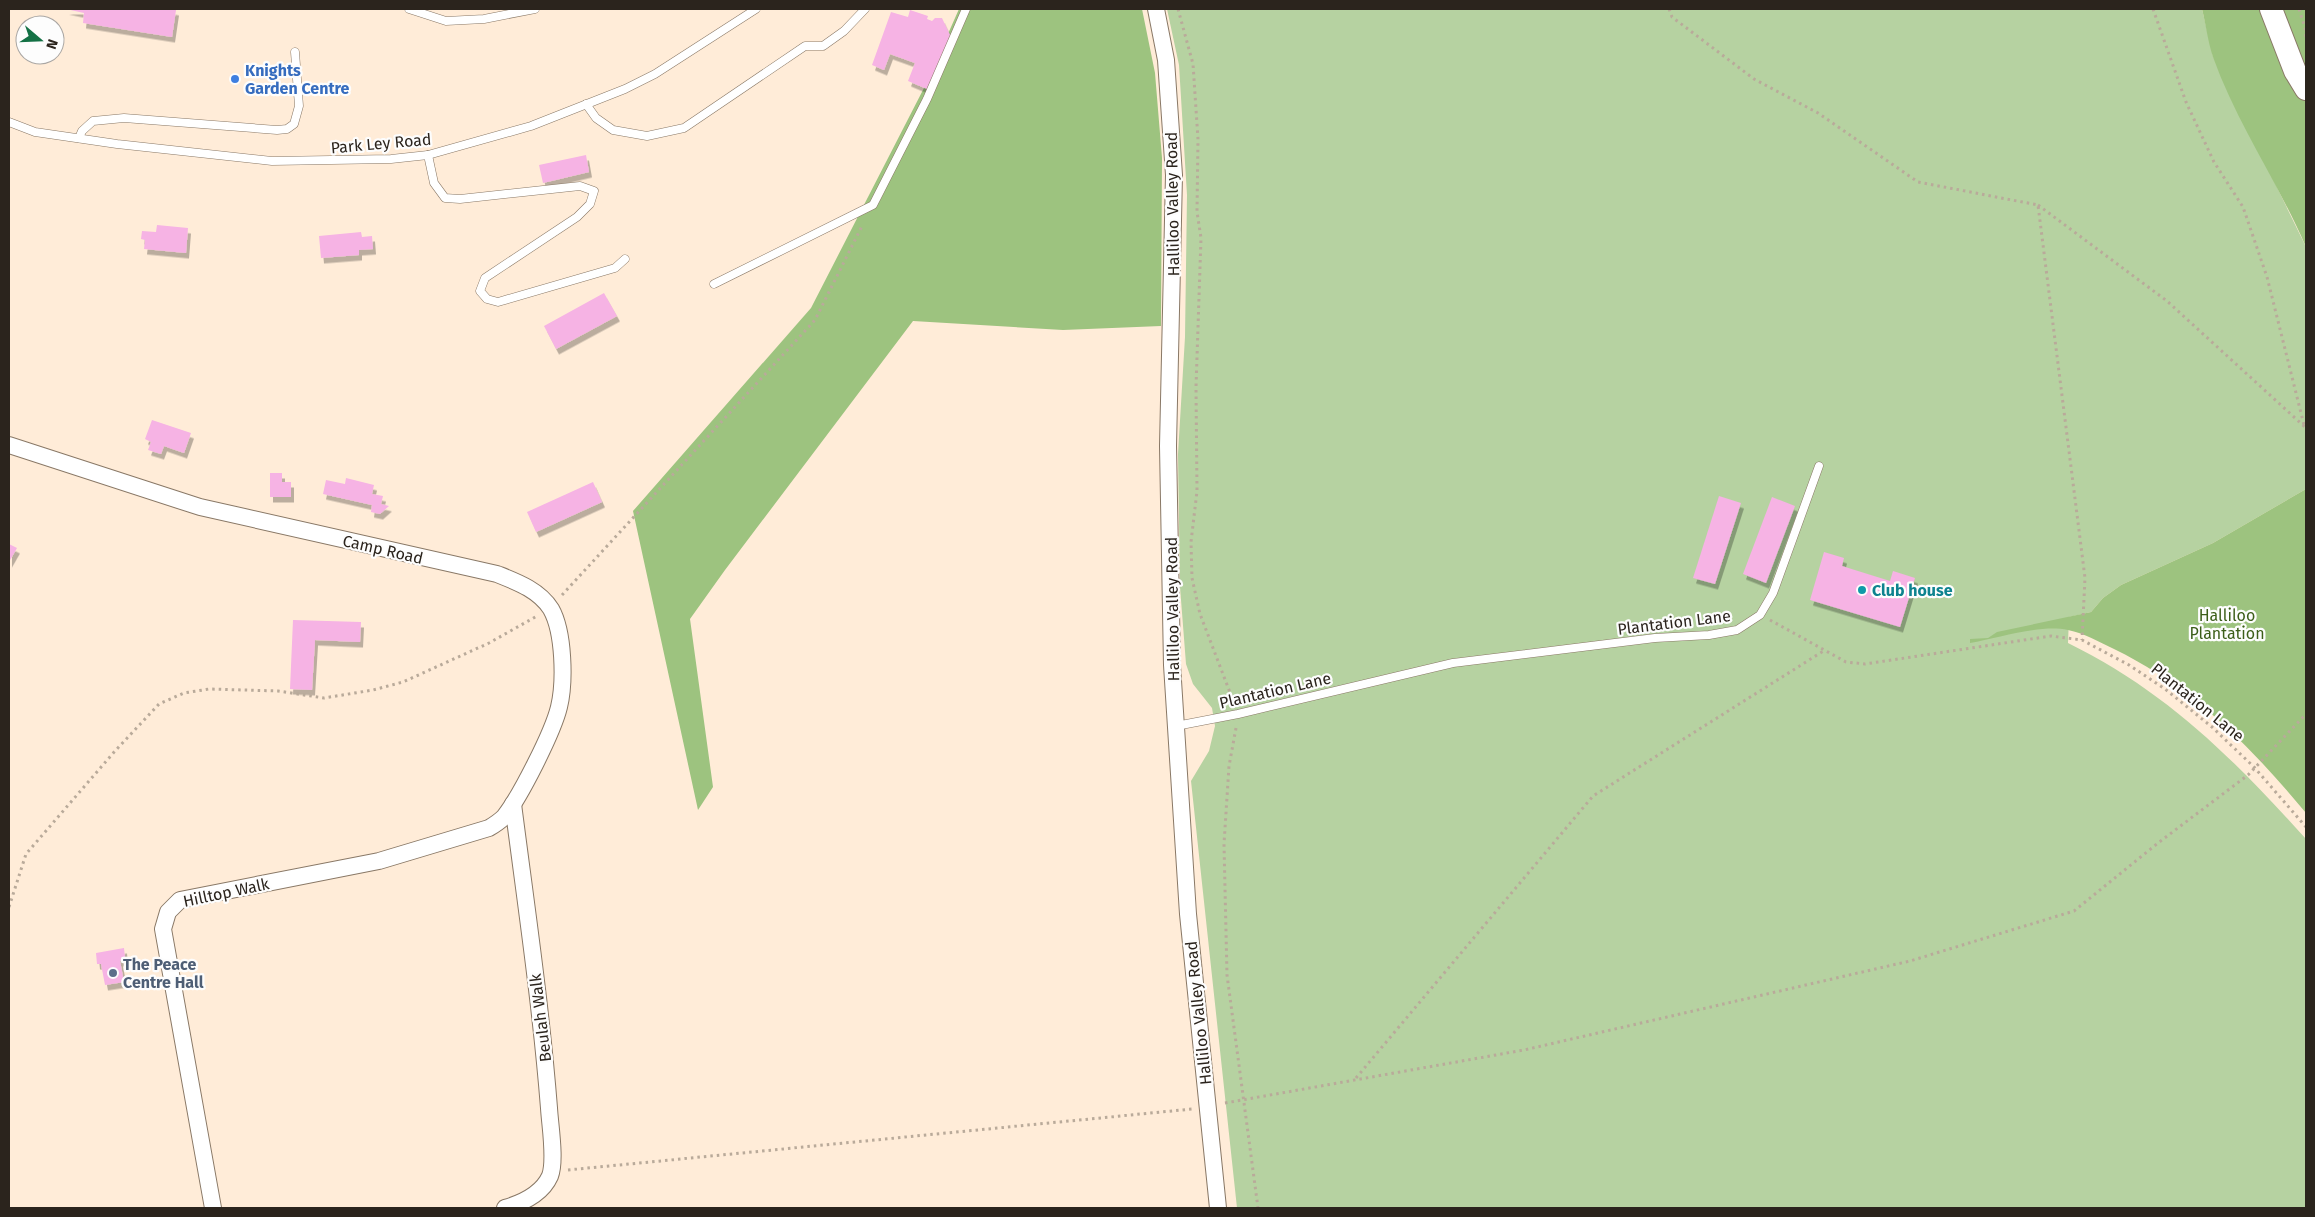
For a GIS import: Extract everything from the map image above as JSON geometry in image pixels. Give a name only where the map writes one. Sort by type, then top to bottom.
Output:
[{"type":"street","name":"Halliloo Valley Road","points":[[1156,9],[1166,60],[1174,175],[1168,446],[1172,665],[1188,914],[1218,1208]]},
{"type":"street","points":[[2271,9],[2295,71],[2306,89]]},
{"type":"street","name":"Camp Road","points":[[9,445],[200,507],[497,574],[539,595],[550,608],[558,625],[562,688],[554,724],[513,804]]},
{"type":"street","name":"Beulah Walk","points":[[513,804],[546,1066],[552,1155],[550,1175]]},
{"type":"street","name":"Hilltop Walk","points":[[213,1208],[164,929],[165,920],[173,904],[180,900],[397,856],[488,828],[502,819],[513,804]]},
{"type":"street","points":[[505,1208],[524,1202],[540,1191],[550,1175]]},
{"type":"lane","points":[[409,9],[446,21],[484,19],[535,9]]},
{"type":"lane","name":"Park Ley Road","points":[[9,122],[35,132],[156,149],[272,161],[391,159],[428,155],[531,126],[625,90],[655,74],[756,9]]},
{"type":"lane","points":[[586,104],[596,118],[613,130],[647,136],[684,128],[805,46],[823,46],[844,31],[864,9]]},
{"type":"lane","points":[[714,284],[873,205],[927,99],[966,9]]},
{"type":"lane","points":[[79,138],[82,131],[93,121],[124,118],[276,130],[287,129],[294,124],[298,111],[296,52]]},
{"type":"lane","points":[[428,155],[434,183],[446,198],[460,199],[580,186],[594,190],[590,204],[577,217],[486,278],[480,291],[487,299],[498,302],[597,274],[615,268],[625,259]]},
{"type":"lane","points":[[1760,615],[1773,593],[1820,466]]},
{"type":"lane","name":"Plantation Lane","points":[[1176,726],[1238,714],[1452,663],[1655,638],[1710,635],[1737,630],[1760,615]]},
{"type":"path","points":[[1178,9],[1193,64],[1198,139],[1197,212],[1200,238],[1196,387],[1197,491],[1190,542],[1192,578],[1200,614],[1238,714],[1229,766],[1224,844],[1227,975],[1258,1208]]},
{"type":"path","points":[[1668,9],[1672,17],[1754,79],[1818,113],[1918,182],[2038,205],[2167,301],[2305,427]]},
{"type":"path","points":[[2153,9],[2186,102],[2214,162],[2244,208],[2267,277],[2305,427]]},
{"type":"path","points":[[9,907],[26,854],[115,751],[159,704],[184,693],[209,689],[278,691],[324,698],[373,690],[403,682],[481,647],[550,608],[815,320],[873,205]]},
{"type":"path","points":[[2038,205],[2085,578],[2082,640]]},
{"type":"path","name":"Plantation Lane","points":[[1760,615],[1846,662],[1865,664],[2050,636],[2082,640],[2129,665],[2165,689],[2212,727],[2254,767],[2306,826]]},
{"type":"path","points":[[1356,1079],[1593,796],[1824,650]]},
{"type":"path","points":[[550,1175],[560,1171],[1208,1107],[1244,1098],[1524,1050],[1910,961],[2074,911],[2158,843],[2248,775],[2306,714]]},
{"type":"green space","points":[[959,9],[1142,9],[1155,73],[1162,158],[1161,326],[1063,330],[913,321],[690,619],[713,787],[698,810],[633,511],[811,308],[924,88]]},
{"type":"green space","points":[[1167,9],[2202,9],[2213,56],[2306,247],[2306,489],[2213,543],[2121,585],[2103,598],[2091,612],[2069,617],[2068,643],[2136,683],[2197,729],[2252,781],[2306,839],[2306,1208],[1237,1208],[1191,781],[1209,751],[1215,726],[1212,708],[1193,684],[1186,664],[1180,587],[1178,454],[1185,337],[1187,195],[1179,65]]},
{"type":"green space","points":[[2202,9],[2306,9],[2306,247],[2223,82],[2211,51]]},
{"type":"green space","name":"Halliloo Plantation","points":[[2306,489],[2306,813],[2264,765],[2219,720],[2170,682],[2143,664],[2114,649],[2080,633],[2057,629],[2019,632],[1970,643],[1970,639],[1988,638],[1997,632],[2091,612],[2103,598],[2121,585],[2213,543]]},
{"type":"building","points":[[66,9],[176,10],[172,37],[83,23],[84,13]]},
{"type":"building","points":[[910,10],[928,16],[927,19],[932,21],[935,18],[942,18],[951,37],[927,89],[908,81],[915,63],[890,54],[884,70],[872,65],[891,12],[908,17]]},
{"type":"building","points":[[586,155],[589,172],[543,183],[539,165]]},
{"type":"building","points":[[157,225],[188,228],[186,253],[144,249],[145,240],[141,239],[142,231],[156,232]]},
{"type":"building","points":[[361,232],[362,237],[372,236],[373,249],[359,250],[359,255],[321,258],[319,236]]},
{"type":"building","points":[[604,293],[617,316],[556,349],[544,326]]},
{"type":"building","points":[[152,420],[191,433],[184,453],[164,446],[161,454],[148,450],[151,442],[145,439]]},
{"type":"building","points":[[270,473],[282,473],[282,482],[291,482],[291,497],[270,497]]},
{"type":"building","points":[[346,478],[374,485],[372,494],[383,496],[381,504],[389,506],[380,514],[371,512],[372,505],[323,494],[326,480],[345,484]]},
{"type":"building","points":[[593,482],[602,502],[536,532],[527,512]]},
{"type":"building","points":[[1719,496],[1741,503],[1715,584],[1693,578]]},
{"type":"building","points":[[1772,497],[1795,506],[1766,583],[1743,574]]},
{"type":"building","points":[[9,544],[17,548],[9,562]]},
{"type":"building","name":"Club house","points":[[1824,552],[1844,558],[1842,566],[1890,581],[1893,571],[1915,578],[1900,627],[1810,600]]},
{"type":"building","points":[[293,620],[361,622],[360,642],[315,640],[312,690],[290,689]]},
{"type":"building","name":"The Peace Centre Hall","points":[[124,948],[125,958],[120,961],[124,982],[105,985],[101,964],[97,964],[96,953]]},
{"type":"place","name":"Knights Garden Centre","points":[[235,79]]},
{"type":"place","name":"Club house","points":[[1862,590]]},
{"type":"place","name":"The Peace Centre Hall","points":[[113,973]]}]
